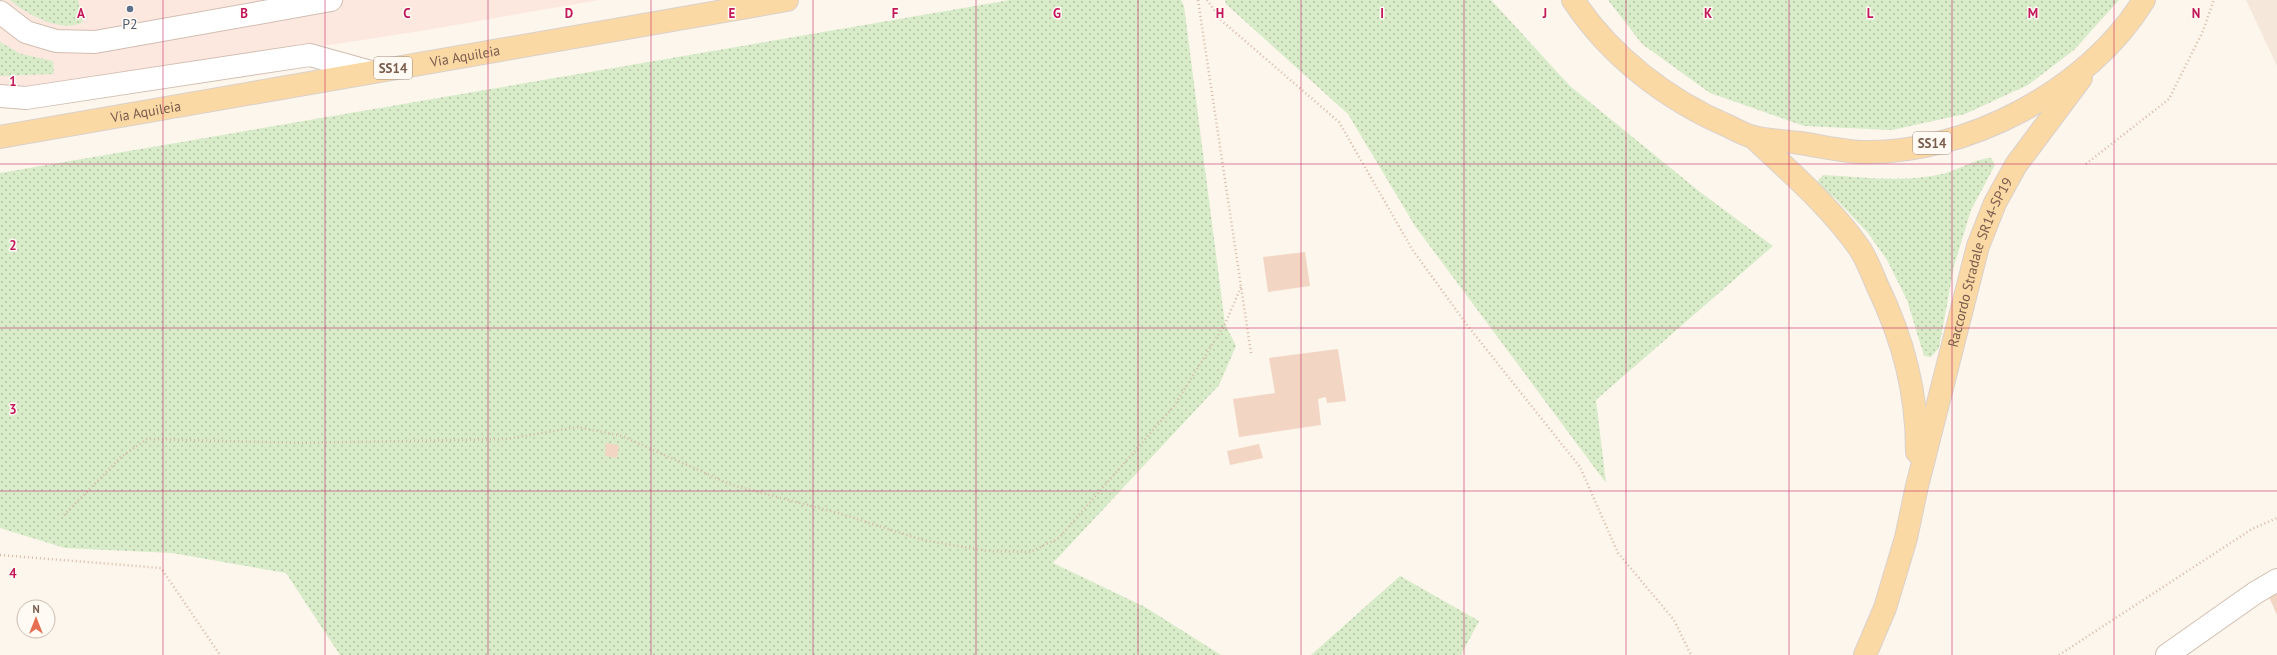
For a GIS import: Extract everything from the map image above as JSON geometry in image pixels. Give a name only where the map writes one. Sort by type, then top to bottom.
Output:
[{"type":"main road","name":"Via Aquileia","points":[[0,137],[787,0]]},
{"type":"main road","name":"SS14","points":[[1573,0],[1586,20],[1642,77],[1706,117],[1753,137],[1860,152],[1911,148],[1969,134],[2032,106],[2092,63],[2133,18],[2144,0]]},
{"type":"main road","name":"Raccordo Stradale SR14-SP19","points":[[1865,655],[1887,601],[1906,538],[1917,486],[1978,246],[1995,204],[2016,165],[2092,63]]},
{"type":"main road","name":"Raccordo Stradale SR14-SP19","points":[[1753,137],[1810,190],[1860,250],[1892,316],[1907,359],[1917,421],[1917,486]]},
{"type":"street","points":[[0,12],[26,32],[56,41],[95,42],[331,0]]},
{"type":"street","points":[[0,96],[26,98],[310,55],[370,72]]},
{"type":"street","points":[[2167,655],[2255,593],[2277,580]]},
{"type":"path","points":[[1198,0],[1251,353]]},
{"type":"path","points":[[1207,0],[1222,21],[1339,122],[1412,249],[1467,326],[1580,467],[1618,553],[1674,620],[1691,655]]},
{"type":"path","points":[[2086,164],[2169,99],[2202,33],[2214,0]]},
{"type":"path","points":[[64,515],[121,457],[146,439],[302,443],[507,439],[578,427],[622,436],[732,485],[838,512],[923,540],[987,551],[1030,552],[1059,538],[1174,406],[1225,324],[1241,287]]},
{"type":"path","points":[[2059,655],[2252,529],[2277,518]]},
{"type":"path","points":[[0,555],[161,568],[220,655]]},
{"type":"shaded area","points":[[0,0],[599,0],[421,31],[0,95]]},
{"type":"shaded area","points":[[2246,0],[2277,0],[2277,66]]},
{"type":"green space","points":[[10,0],[78,0],[83,22],[65,26],[45,21],[25,11]]},
{"type":"green space","points":[[1010,0],[1181,0],[1184,6],[1225,324],[1236,346],[1219,385],[1053,563],[1145,607],[1221,655],[340,655],[286,573],[172,553],[65,548],[0,528],[0,173]]},
{"type":"green space","points":[[1225,0],[1491,0],[1570,86],[1700,192],[1773,246],[1596,400],[1606,483],[1415,226],[1348,114],[1226,4]]},
{"type":"green space","points":[[1608,0],[2119,0],[2074,50],[2028,85],[1965,114],[1892,130],[1804,126],[1710,93],[1642,44]]},
{"type":"green space","points":[[0,42],[21,54],[53,61],[54,74],[0,76]]},
{"type":"green space","points":[[1991,158],[1995,165],[1971,210],[1954,266],[1939,348],[1931,357],[1924,356],[1907,300],[1887,260],[1868,233],[1836,199],[1819,186],[1818,180],[1823,175],[1882,179],[1927,177],[1942,174],[1979,160]]},
{"type":"green space","points":[[1400,576],[1479,621],[1461,655],[1311,655]]},
{"type":"building","points":[[1305,252],[1310,286],[1268,292],[1263,257]]},
{"type":"building","points":[[1338,349],[1346,401],[1327,403],[1326,397],[1318,399],[1321,425],[1239,437],[1233,399],[1275,393],[1269,358]]},
{"type":"building","points":[[606,443],[619,445],[617,458],[605,456]]},
{"type":"building","points":[[1259,444],[1263,458],[1230,465],[1227,451]]},
{"type":"building","points":[[2277,594],[2277,615],[2269,597]]},
{"type":"place","name":"P2","points":[[130,9]]}]
